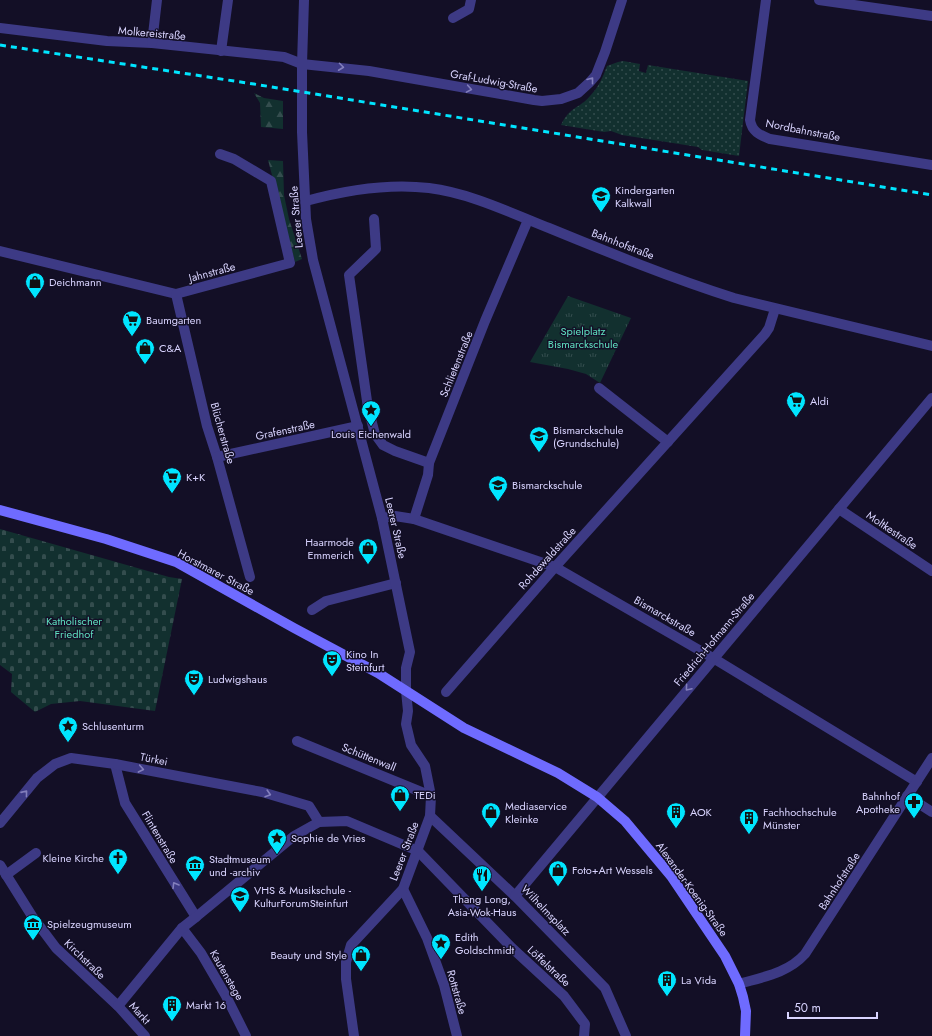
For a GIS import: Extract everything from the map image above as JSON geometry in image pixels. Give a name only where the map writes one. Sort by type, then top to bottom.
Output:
[{"type":"main road","name":"Horstmarer Straße","points":[[0,510],[106,539],[176,562],[378,673],[406,691]]},
{"type":"main road","name":"Alexander-Koenig-Straße","points":[[406,691],[464,728],[558,773],[597,797],[624,821],[671,876],[725,956],[739,984],[746,1011],[745,1036]]},
{"type":"street","points":[[152,43],[157,0]]},
{"type":"street","points":[[221,51],[228,0]]},
{"type":"street","name":"Leerer Straße","points":[[304,0],[302,132],[307,227],[313,260],[382,518],[410,652],[406,668],[408,711],[406,724],[411,745],[425,766],[431,796],[430,816],[403,889],[351,945],[346,962],[346,980],[354,1036]]},
{"type":"street","points":[[454,18],[469,9],[471,0]]},
{"type":"street","name":"Graf-Ludwig-Straße","points":[[302,64],[369,71],[495,94],[551,101],[570,97],[584,89],[596,75],[622,0]]},
{"type":"street","name":"Nordbahnstraße","points":[[766,0],[750,120],[754,131],[761,136],[770,139],[932,164]]},
{"type":"street","points":[[819,0],[932,16]]},
{"type":"street","name":"Molkereistraße","points":[[0,28],[107,41],[152,43],[284,57],[302,64]]},
{"type":"street","name":"Jahnstraße","points":[[0,251],[176,294],[290,263],[271,181],[234,159],[220,154]]},
{"type":"street","name":"Bahnhofstraße","points":[[306,201],[366,188],[390,186],[444,190],[466,196],[710,291],[776,309],[932,346]]},
{"type":"street","points":[[374,219],[376,249],[348,275],[368,408],[375,434],[383,445],[395,451],[429,463]]},
{"type":"street","name":"Schlietenstraße","points":[[414,519],[428,475],[429,463],[485,321],[528,220]]},
{"type":"street","name":"Blücherstraße","points":[[176,294],[207,426],[250,577]]},
{"type":"street","name":"Rohdewaldstraße","points":[[446,692],[555,567],[765,334],[769,328],[776,309]]},
{"type":"street","points":[[599,388],[668,442]]},
{"type":"street","name":"Friedrich-Hofmann-Straße","points":[[515,896],[932,398]]},
{"type":"street","name":"Grafenstraße","points":[[217,457],[358,426]]},
{"type":"street","name":"Moltkestraße","points":[[839,509],[932,571]]},
{"type":"street","name":"Bismarckstraße","points":[[382,518],[395,516],[414,519],[555,567],[713,658],[917,782]]},
{"type":"street","points":[[312,610],[326,601],[396,583]]},
{"type":"street","name":"Schüttenwall","points":[[297,741],[431,796]]},
{"type":"street","name":"Türkei","points":[[0,823],[37,778],[55,764],[71,758],[115,764],[262,792],[309,806],[319,822]]},
{"type":"street","name":"Bahnhofstraße","points":[[739,984],[777,973],[788,968],[798,962],[805,954],[932,758]]},
{"type":"street","name":"Flintenstraße","points":[[115,764],[125,803],[196,918]]},
{"type":"street","points":[[907,796],[932,812]]},
{"type":"street","name":"Wilhelmsplatz","points":[[430,816],[515,896],[605,988],[626,1036]]},
{"type":"street","points":[[118,1006],[182,928],[294,836],[319,822],[347,821],[418,851]]},
{"type":"street","name":"Löffelstraße","points":[[418,851],[512,948],[564,996],[585,1024],[584,1036]]},
{"type":"street","points":[[6,875],[36,853]]},
{"type":"street","name":"Kirchstraße","points":[[0,865],[32,916],[56,948],[118,1006]]},
{"type":"street","name":"Rottstraße","points":[[403,889],[427,938],[444,985],[457,1036]]},
{"type":"street","name":"Kautenstege","points":[[182,928],[201,953],[226,996],[246,1036]]},
{"type":"street","name":"Markt","points":[[118,1006],[145,1036]]},
{"type":"green space","points":[[623,61],[640,64],[639,71],[646,73],[648,65],[748,81],[739,156],[702,150],[698,147],[622,135],[611,131],[604,132],[561,125],[571,111],[593,93],[607,66]]},
{"type":"green space","points":[[254,93],[264,98],[283,101],[283,129],[261,127],[260,103]]},
{"type":"green space","points":[[268,160],[283,161],[284,195],[289,219],[302,259],[295,262]]},
{"type":"green space","name":"Spielplatz Bismarckschule","points":[[568,296],[631,318],[600,383],[586,374],[530,362]]},
{"type":"green space","name":"Katholischer Friedhof","points":[[0,529],[169,577],[182,579],[155,711],[80,701],[51,704],[35,712],[11,692],[12,674],[0,665]]},
{"type":"railway","points":[[0,45],[260,85],[932,195]]},
{"type":"place","name":"Kindergarten Kalkwall","points":[[601,213]]},
{"type":"place","name":"Deichmann","points":[[35,299]]},
{"type":"place","name":"Baumgarten","points":[[132,337]]},
{"type":"place","name":"C&A","points":[[145,365]]},
{"type":"place","name":"Aldi","points":[[796,418]]},
{"type":"place","name":"Louis Eichenwald","points":[[371,427]]},
{"type":"place","name":"Bismarckschule (Grundschule)","points":[[539,453]]},
{"type":"place","name":"K+K","points":[[172,494]]},
{"type":"place","name":"Bismarckschule","points":[[498,502]]},
{"type":"place","name":"Haarmode Emmerich","points":[[368,565]]},
{"type":"place","name":"Kino In Steinfurt","points":[[332,677]]},
{"type":"place","name":"Ludwigshaus","points":[[194,696]]},
{"type":"place","name":"Schlusenturm","points":[[68,743]]},
{"type":"place","name":"TEDi","points":[[400,812]]},
{"type":"place","name":"Bahnhof Apotheke","points":[[914,819]]},
{"type":"place","name":"Mediaservice Kleinke","points":[[491,829]]},
{"type":"place","name":"AOK","points":[[676,829]]},
{"type":"place","name":"Fachhochschule Münster","points":[[749,835]]},
{"type":"place","name":"Sophie de Vries","points":[[277,855]]},
{"type":"place","name":"Kleine Kirche","points":[[118,875]]},
{"type":"place","name":"Stadtmuseum und -archiv","points":[[195,882]]},
{"type":"place","name":"Foto+Art Wessels","points":[[558,887]]},
{"type":"place","name":"Thang Long, Asia-Wok-Haus","points":[[482,892]]},
{"type":"place","name":"VHS & Musikschule - KulturForumSteinfurt","points":[[240,913]]},
{"type":"place","name":"Spielzeugmuseum","points":[[33,941]]},
{"type":"place","name":"Edith Goldschmidt","points":[[441,960]]},
{"type":"place","name":"Beauty und Style","points":[[361,972]]},
{"type":"place","name":"La Vida","points":[[667,997]]},
{"type":"place","name":"Markt 16","points":[[172,1022]]}]
